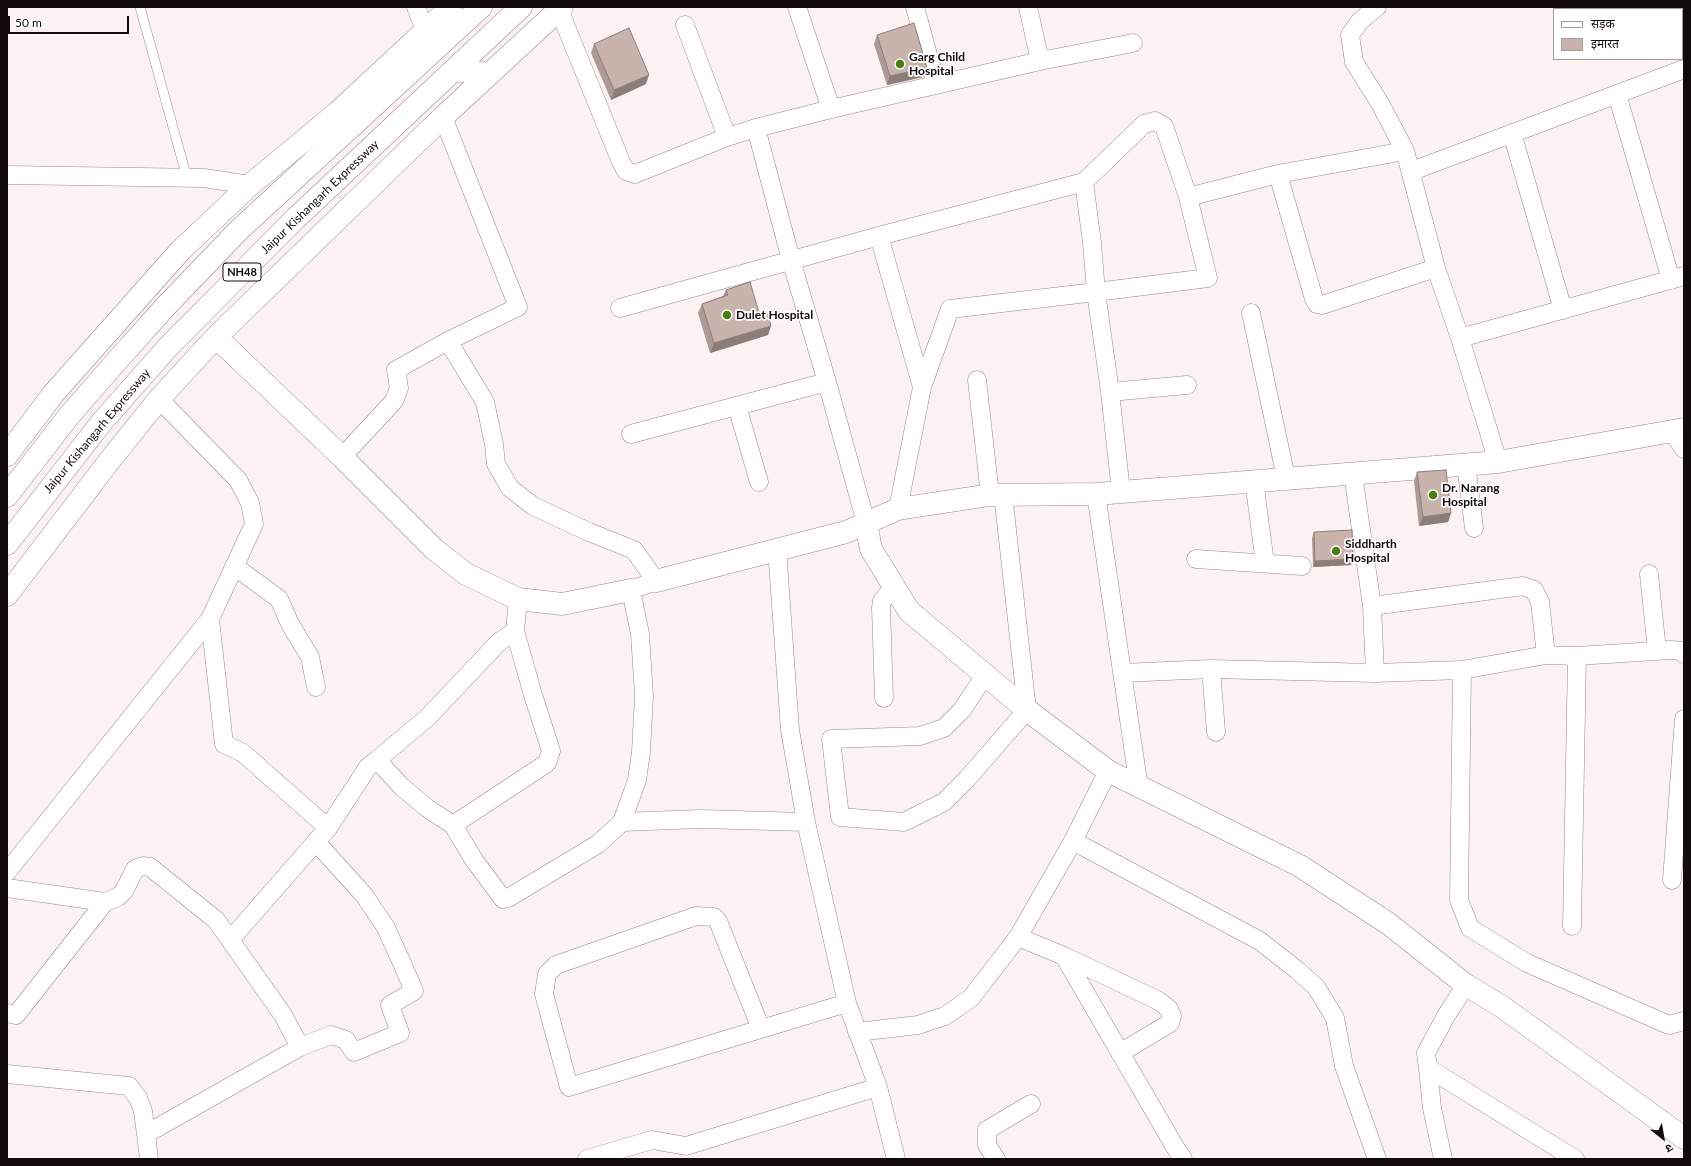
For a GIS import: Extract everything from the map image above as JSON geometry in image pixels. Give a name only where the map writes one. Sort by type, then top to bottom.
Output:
[{"type":"main road","name":"NH48","points":[[7,496],[68,417],[166,306],[239,230],[481,7]]},
{"type":"main road","name":"Jaipur Kishangarh Expressway","points":[[7,544],[101,423],[168,347],[296,218],[520,7]]},
{"type":"main road","points":[[7,595],[110,460],[159,399],[216,337],[443,117],[560,8]]},
{"type":"main road","points":[[434,51],[433,39],[438,30],[437,16]]},
{"type":"main road","points":[[7,455],[54,393],[180,251],[250,185],[338,112],[437,16]]},
{"type":"main road","points":[[454,70],[489,74]]},
{"type":"main road","points":[[216,337],[342,457],[434,549],[466,574],[518,599],[562,604],[631,590]]},
{"type":"main road","points":[[656,581],[846,532],[898,509],[996,495],[1096,494],[1498,462],[1680,436]]},
{"type":"main road","points":[[866,523],[871,549],[909,611],[1027,710],[1108,771],[1139,788],[1300,866],[1388,924],[1466,985],[1501,1006],[1684,1138]]},
{"type":"street","points":[[416,7],[437,16]]},
{"type":"street","points":[[797,7],[831,109]]},
{"type":"street","points":[[915,7],[936,84]]},
{"type":"street","points":[[1028,7],[1040,60]]},
{"type":"street","points":[[1377,7],[1360,21],[1350,35],[1354,62],[1381,105],[1405,151],[1412,171],[1436,268],[1460,338],[1498,462]]},
{"type":"street","points":[[560,8],[621,162],[626,171],[635,174],[727,137],[756,128],[1040,60],[1133,43]]},
{"type":"street","points":[[684,26],[727,137]]},
{"type":"street","points":[[1412,171],[1684,68]]},
{"type":"street","points":[[1460,338],[1678,278],[1617,94]]},
{"type":"street","points":[[342,457],[394,401],[399,388],[396,370],[448,340],[518,307],[443,117]]},
{"type":"street","points":[[620,308],[879,236],[1084,182],[1144,124],[1155,121],[1164,126],[1188,197],[1208,278],[950,308],[922,387],[898,509]]},
{"type":"street","points":[[756,128],[791,260],[866,523]]},
{"type":"street","points":[[1512,133],[1562,310]]},
{"type":"street","points":[[1188,197],[1278,174],[1405,151]]},
{"type":"street","points":[[1278,174],[1314,299],[1317,304],[1322,305],[1436,268]]},
{"type":"street","points":[[7,175],[204,178],[250,185]]},
{"type":"street","points":[[1084,182],[1092,243],[1096,292],[1122,492]]},
{"type":"street","points":[[879,236],[922,387]]},
{"type":"street","points":[[1252,313],[1286,478]]},
{"type":"street","points":[[377,760],[402,787],[427,808],[453,825],[474,860],[503,899],[508,898],[598,844],[622,822],[637,780],[641,752],[644,696],[640,634],[631,590],[656,581],[634,550],[589,532],[533,506],[510,488],[496,464],[494,444],[484,402],[448,340]]},
{"type":"street","points":[[977,380],[996,495],[1027,710],[967,779],[944,802],[904,822],[840,817],[831,739],[920,736],[944,728],[962,710],[985,675]]},
{"type":"street","points":[[631,434],[827,382]]},
{"type":"street","points":[[1110,392],[1187,385]]},
{"type":"street","points":[[7,872],[210,619],[254,524],[250,503],[238,480],[159,399]]},
{"type":"street","points":[[737,406],[759,482]]},
{"type":"street","points":[[1466,464],[1474,528]]},
{"type":"street","points":[[1353,474],[1372,606],[1375,672]]},
{"type":"street","points":[[1254,481],[1265,564]]},
{"type":"street","points":[[1096,494],[1139,788]]},
{"type":"street","points":[[777,549],[790,730],[806,822],[847,1003],[878,1087],[896,1159]]},
{"type":"street","points":[[1196,559],[1302,566]]},
{"type":"street","points":[[234,566],[278,600],[290,624],[310,657],[316,687]]},
{"type":"street","points":[[1649,574],[1657,651]]},
{"type":"street","points":[[1372,606],[1523,586],[1534,590],[1540,602],[1546,655]]},
{"type":"street","points":[[884,698],[881,608],[882,601],[896,590]]},
{"type":"street","points":[[453,825],[547,763],[551,751],[533,695],[516,631],[518,599]]},
{"type":"street","points":[[210,619],[224,744],[243,753],[328,828]]},
{"type":"street","points":[[230,940],[328,828],[368,768],[428,717],[499,642],[516,631]]},
{"type":"street","points":[[1122,673],[1211,669],[1375,672],[1462,670],[1546,655],[1577,656],[1657,651],[1682,651],[1684,654]]},
{"type":"street","points":[[1572,926],[1577,656]]},
{"type":"street","points":[[1211,669],[1216,732]]},
{"type":"street","points":[[1462,670],[1459,900],[1470,928],[1527,963],[1669,1025],[1684,1021]]},
{"type":"street","points":[[1672,880],[1680,843],[1684,719]]},
{"type":"street","points":[[857,1032],[918,1025],[945,1016],[971,998],[1018,937],[1073,841],[1108,771]]},
{"type":"street","points":[[622,822],[701,819],[806,822]]},
{"type":"street","points":[[1073,841],[1260,941],[1298,970],[1316,987],[1335,1018],[1344,1066],[1376,1159]]},
{"type":"street","points":[[146,1134],[300,1047],[331,1035],[346,1040],[354,1052],[400,1033],[390,1005],[414,991],[402,963],[385,926],[368,902],[316,842]]},
{"type":"street","points":[[7,888],[105,902],[118,897],[124,891],[136,869],[143,866],[150,867],[216,920],[283,1015],[300,1047]]},
{"type":"street","points":[[7,1014],[16,1015],[105,902]]},
{"type":"street","points":[[761,1029],[718,921],[714,917],[696,916],[556,965],[546,974],[544,994],[569,1087],[761,1029],[847,1003]]},
{"type":"street","points":[[1018,937],[1064,956],[1159,1001],[1169,1009],[1172,1016],[1170,1023],[1120,1053]]},
{"type":"street","points":[[1064,956],[1183,1159]]},
{"type":"street","points":[[1443,1159],[1432,1108],[1426,1053],[1446,1016],[1466,985]]},
{"type":"street","points":[[1428,1068],[1575,1159]]},
{"type":"street","points":[[7,1074],[129,1086],[138,1098],[143,1111],[149,1159]]},
{"type":"street","points":[[587,1159],[652,1140],[686,1146],[878,1087]]},
{"type":"street","points":[[996,1159],[987,1146],[987,1130],[1031,1104]]},
{"type":"lane","points":[[140,7],[187,178]]},
{"type":"building","points":[[914,23],[927,68],[890,76],[877,35]]},
{"type":"building","points":[[629,28],[649,75],[614,90],[594,44]]},
{"type":"building","points":[[750,282],[760,316],[767,313],[771,326],[714,343],[702,304],[728,295],[726,290]]},
{"type":"building","points":[[1446,470],[1451,513],[1423,517],[1417,472]]},
{"type":"building","points":[[1352,530],[1353,559],[1315,561],[1314,532]]},
{"type":"place","name":"Garg Child Hospital","points":[[900,64]]},
{"type":"place","name":"Dulet Hospital","points":[[727,315]]},
{"type":"place","name":"Dr. Narang Hospital","points":[[1433,495]]},
{"type":"place","name":"Siddharth Hospital","points":[[1336,551]]}]
